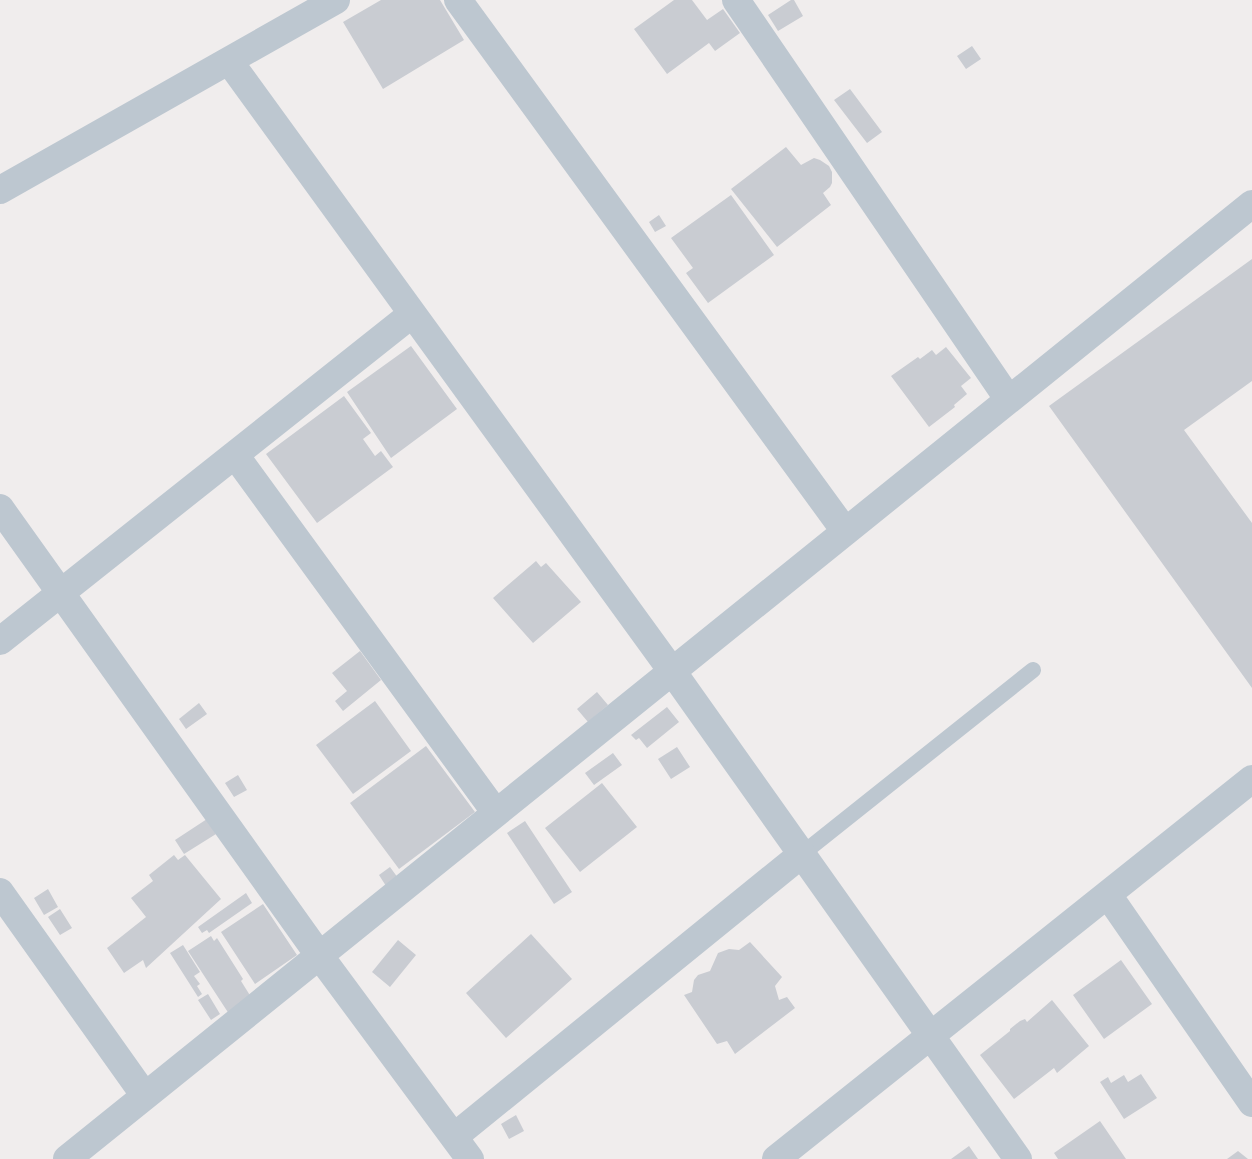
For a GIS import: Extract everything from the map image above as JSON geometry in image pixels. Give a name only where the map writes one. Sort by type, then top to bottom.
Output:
[{"type":"street","points":[[0,189],[336,0]]},
{"type":"street","points":[[458,0],[845,532]]},
{"type":"street","points":[[736,0],[1009,400]]},
{"type":"street","points":[[229,61],[672,671],[1018,1159]]},
{"type":"street","points":[[67,1159],[1252,204]]},
{"type":"street","points":[[0,641],[412,314]]},
{"type":"street","points":[[235,455],[496,813]]},
{"type":"street","points":[[0,508],[319,955],[455,1136],[470,1159]]},
{"type":"street","points":[[776,1159],[1252,779]]},
{"type":"street","points":[[455,1136],[802,854]]},
{"type":"street","points":[[0,892],[145,1096]]},
{"type":"street","points":[[1108,895],[1252,1103]]},
{"type":"lane","points":[[802,854],[1032,670]]},
{"type":"building","points":[[381,0],[440,0],[464,40],[383,89],[343,22]]},
{"type":"building","points":[[674,0],[692,0],[707,20],[723,9],[740,33],[715,51],[709,43],[667,74],[634,29]]},
{"type":"building","points":[[794,0],[803,16],[778,31],[768,15]]},
{"type":"building","points":[[972,46],[981,59],[966,69],[957,56]]},
{"type":"building","points":[[850,89],[882,132],[867,143],[834,100]]},
{"type":"building","points":[[786,147],[801,165],[814,158],[829,166],[832,172],[832,183],[823,193],[831,205],[777,247],[731,189]]},
{"type":"building","points":[[731,195],[774,255],[708,303],[686,273],[693,268],[671,238]]},
{"type":"building","points":[[659,215],[666,226],[655,232],[649,222]]},
{"type":"building","points":[[1252,259],[1252,381],[1184,430],[1252,523],[1252,688],[1049,406]]},
{"type":"building","points":[[411,346],[457,409],[391,458],[347,392]]},
{"type":"building","points":[[946,347],[971,378],[961,386],[967,394],[954,405],[955,407],[929,427],[891,376],[918,357],[920,359],[932,350],[936,355]]},
{"type":"building","points":[[344,396],[371,433],[363,439],[375,456],[381,451],[393,467],[317,523],[266,454]]},
{"type":"building","points":[[536,561],[541,567],[546,563],[581,602],[533,643],[493,598]]},
{"type":"building","points":[[360,651],[381,680],[343,711],[335,701],[347,691],[332,673]]},
{"type":"building","points":[[597,692],[608,705],[588,722],[577,709]]},
{"type":"building","points":[[375,701],[411,751],[353,794],[316,745]]},
{"type":"building","points":[[199,703],[207,714],[186,729],[179,719]]},
{"type":"building","points":[[667,707],[679,722],[647,748],[639,738],[636,740],[631,735]]},
{"type":"building","points":[[426,746],[475,812],[399,869],[350,803]]},
{"type":"building","points":[[677,747],[690,767],[671,779],[658,759]]},
{"type":"building","points":[[613,753],[622,765],[594,785],[585,773]]},
{"type":"building","points":[[238,775],[247,790],[234,797],[225,783]]},
{"type":"building","points":[[602,783],[637,827],[580,872],[545,828]]},
{"type":"building","points":[[207,819],[216,834],[184,854],[175,840]]},
{"type":"building","points":[[525,821],[572,892],[554,904],[507,833]]},
{"type":"building","points":[[174,855],[178,860],[185,855],[221,899],[146,968],[143,960],[124,973],[107,948],[146,917],[131,898],[153,881],[149,875]]},
{"type":"building","points":[[390,867],[398,878],[386,886],[379,875]]},
{"type":"building","points":[[48,889],[58,907],[44,915],[34,898]]},
{"type":"building","points":[[246,893],[252,903],[209,933],[207,930],[202,933],[198,927]]},
{"type":"building","points":[[263,904],[297,955],[255,984],[221,932]]},
{"type":"building","points":[[60,909],[72,928],[60,935],[48,917]]},
{"type":"building","points":[[531,934],[572,979],[506,1038],[466,993]]},
{"type":"building","points":[[211,936],[214,941],[217,938],[243,979],[241,981],[251,997],[231,1017],[188,951]]},
{"type":"building","points":[[398,940],[416,955],[390,987],[372,972]]},
{"type":"building","points":[[750,942],[782,977],[775,986],[779,1000],[787,997],[795,1008],[735,1054],[727,1041],[717,1044],[684,995],[692,992],[694,980],[698,975],[710,971],[718,953],[729,949],[739,950]]},
{"type":"building","points":[[183,945],[200,972],[194,976],[200,984],[197,986],[202,994],[198,997],[170,953]]},
{"type":"building","points":[[1121,960],[1152,1004],[1104,1039],[1073,995]]},
{"type":"building","points":[[208,994],[220,1014],[211,1020],[198,1000]]},
{"type":"building","points":[[1052,1000],[1089,1046],[1057,1073],[1054,1068],[1014,1099],[980,1055],[1020,1021],[1025,1019],[1027,1022]]},
{"type":"building","points":[[1141,1074],[1157,1098],[1124,1119],[1100,1082],[1108,1077],[1111,1083],[1124,1075],[1128,1082]]},
{"type":"building","points":[[516,1115],[524,1131],[509,1139],[501,1124]]},
{"type":"building","points":[[1100,1121],[1126,1159],[1058,1159],[1054,1153]]},
{"type":"building","points":[[969,1146],[978,1159],[951,1159]]},
{"type":"building","points":[[1238,1151],[1248,1159],[1227,1159]]}]
